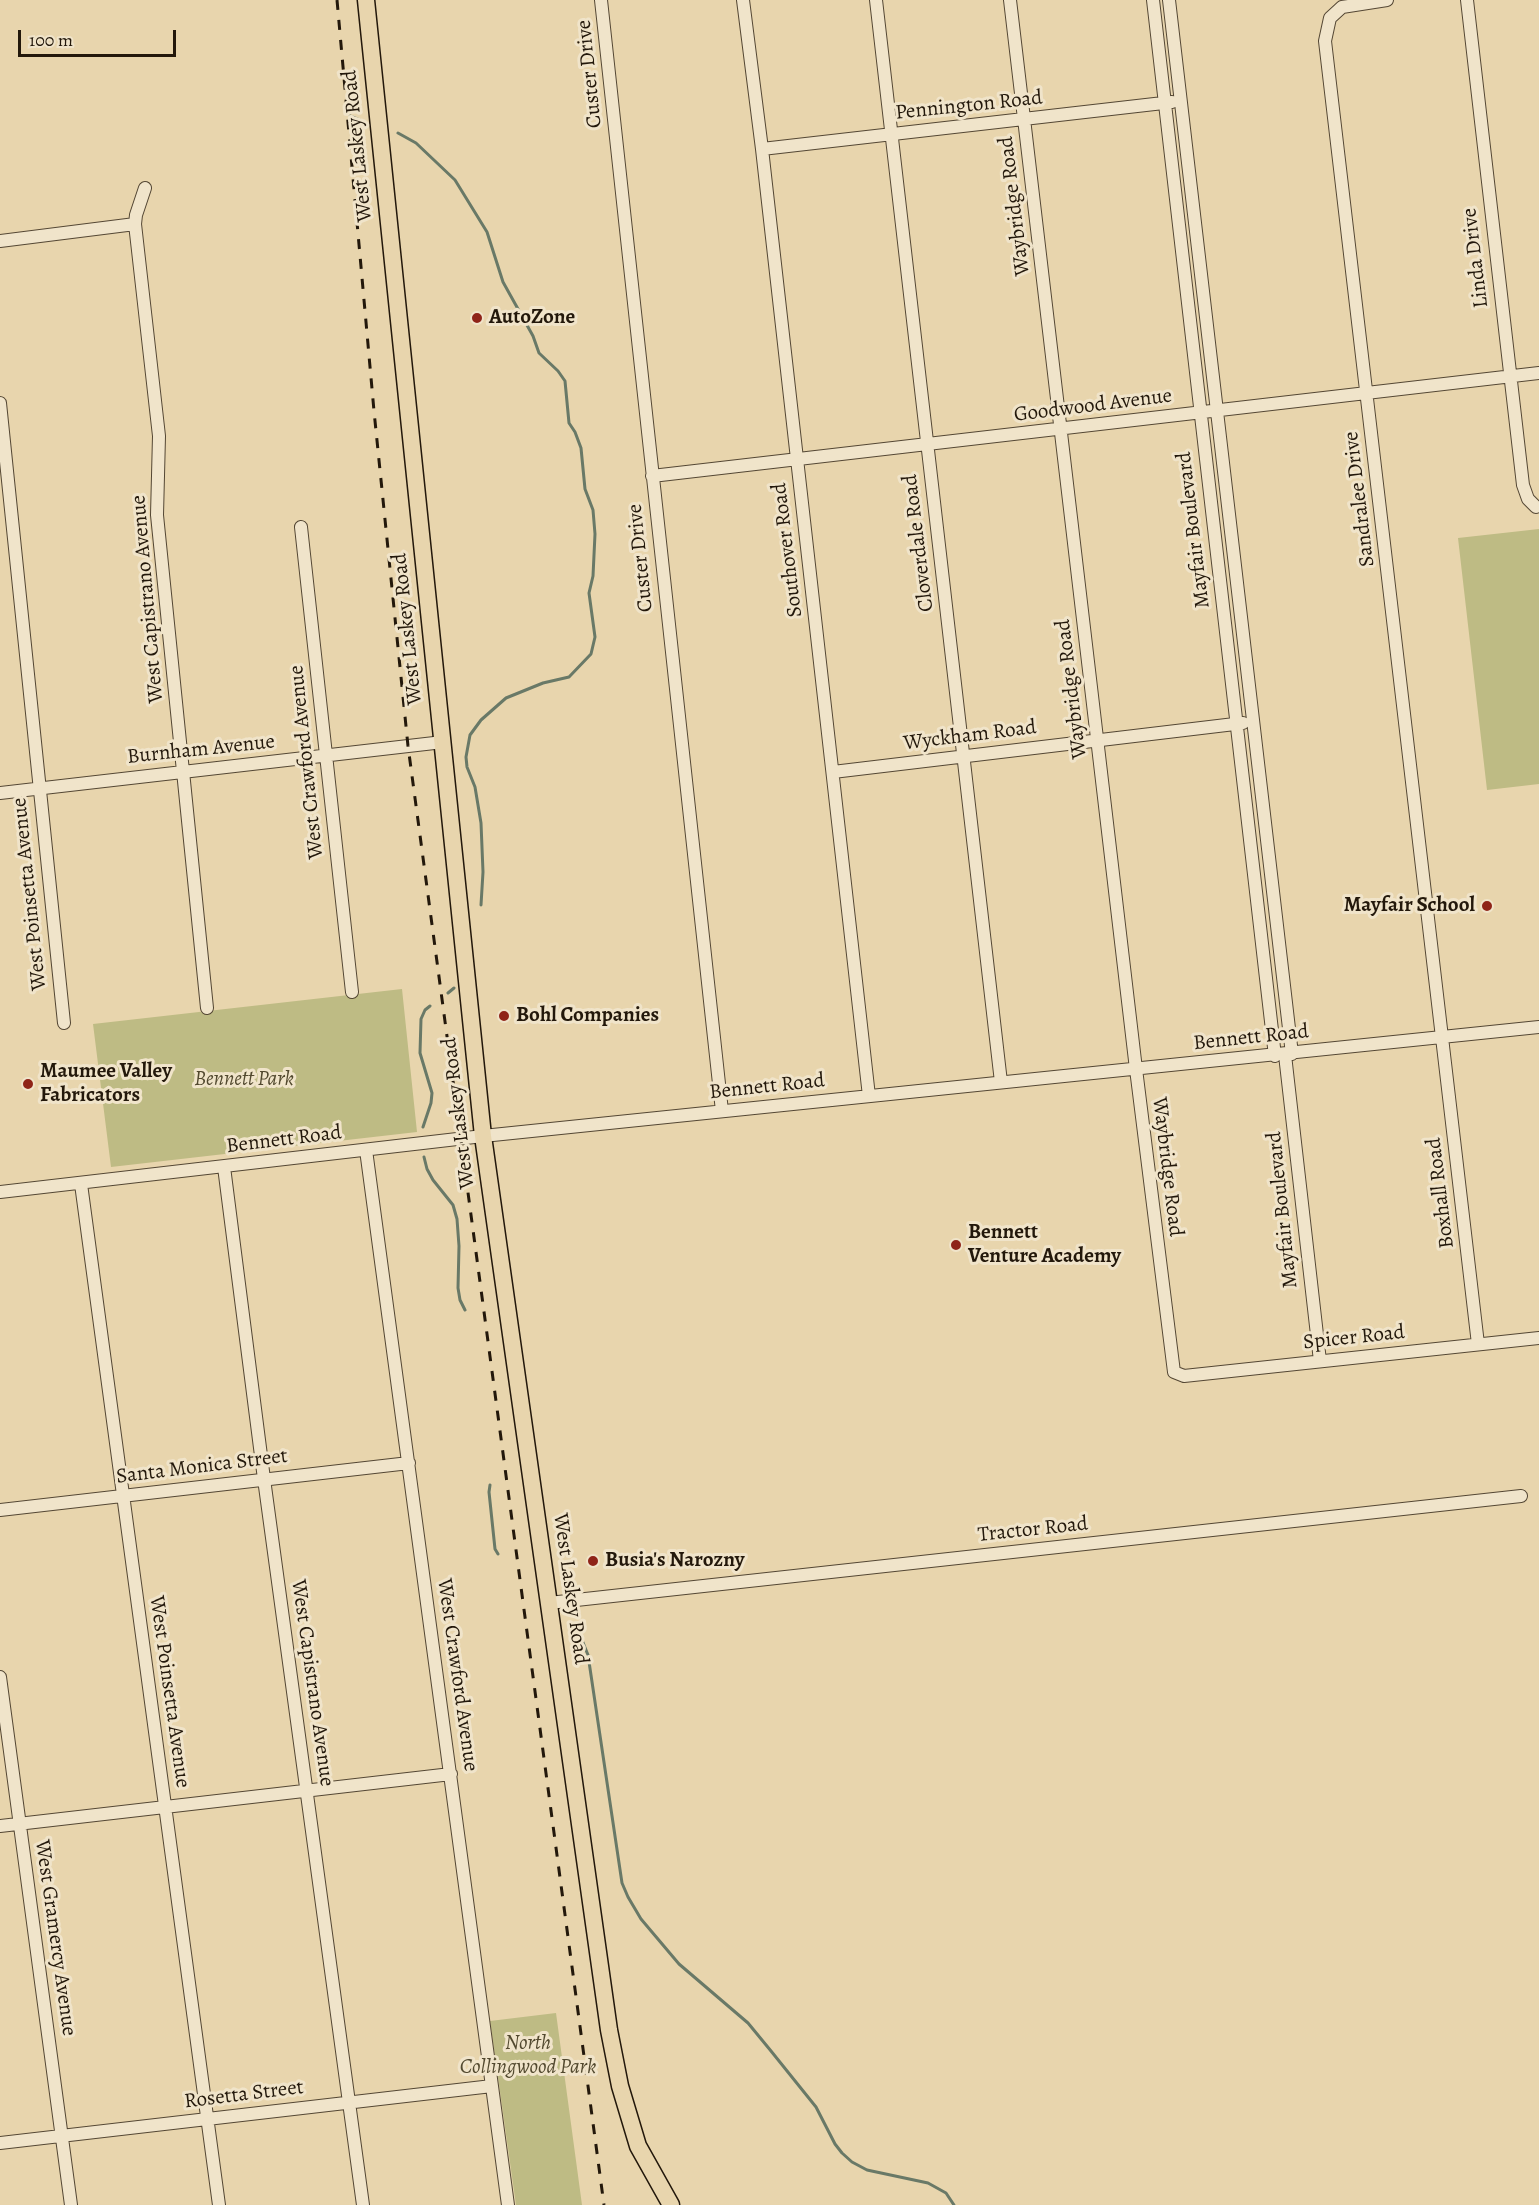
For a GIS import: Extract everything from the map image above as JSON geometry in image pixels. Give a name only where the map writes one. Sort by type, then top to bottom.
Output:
[{"type":"main road","name":"West Laskey Road","points":[[366,0],[483,1136],[609,2030],[620,2086],[638,2146],[671,2205]]},
{"type":"street","name":"Custer Drive","points":[[601,0],[722,1111]]},
{"type":"street","name":"Southover Road","points":[[743,0],[762,149],[869,1096]]},
{"type":"street","name":"Cloverdale Road","points":[[876,0],[1001,1082]]},
{"type":"street","name":"Waybridge Road","points":[[1010,0],[1174,1372]]},
{"type":"street","name":"Mayfair Boulevard","points":[[1153,0],[1237,724],[1284,1055],[1320,1361]]},
{"type":"street","name":"Mayfair Boulevard","points":[[1169,0],[1254,722],[1284,1055]]},
{"type":"street","name":"Sandralee Drive","points":[[1387,0],[1342,6],[1330,18],[1325,41],[1442,1038]]},
{"type":"street","name":"Linda Drive","points":[[1467,0],[1523,485],[1528,499],[1536,507]]},
{"type":"street","name":"Pennington Road","points":[[762,149],[1181,101]]},
{"type":"street","name":"West Capistrano Avenue","points":[[145,188],[135,224],[159,436],[157,515],[207,1008]]},
{"type":"street","points":[[0,241],[135,224]]},
{"type":"street","name":"Goodwood Avenue","points":[[652,477],[1539,373]]},
{"type":"street","name":"West Poinsetta Avenue","points":[[0,403],[64,1023]]},
{"type":"street","name":"West Crawford Avenue","points":[[301,527],[352,992]]},
{"type":"street","name":"Wyckham Road","points":[[833,772],[1254,722]]},
{"type":"street","name":"Burnham Avenue","points":[[0,793],[442,742]]},
{"type":"street","name":"Bennett Road","points":[[0,1192],[483,1136],[1539,1027]]},
{"type":"street","name":"Boxhall Road","points":[[1442,1038],[1478,1344]]},
{"type":"street","name":"West Crawford Avenue","points":[[366,1150],[508,2205]]},
{"type":"street","name":"West Capistrano Avenue","points":[[224,1167],[363,2205]]},
{"type":"street","name":"West Poinsetta Avenue","points":[[81,1184],[219,2205]]},
{"type":"street","name":"Spicer Road","points":[[1174,1372],[1184,1376],[1539,1338]]},
{"type":"street","name":"Santa Monica Street","points":[[0,1510],[409,1463]]},
{"type":"street","name":"Tractor Road","points":[[549,1603],[1521,1496]]},
{"type":"street","name":"West Gramercy Avenue","points":[[0,1677],[71,2205]]},
{"type":"street","points":[[0,1826],[451,1774]]},
{"type":"street","name":"Rosetta Street","points":[[0,2143],[492,2086]]},
{"type":"green space","points":[[1539,529],[1539,784],[1487,790],[1458,538]]},
{"type":"green space","name":"Bennett Park","points":[[402,989],[417,1132],[111,1167],[93,1024]]},
{"type":"green space","name":"North Collingwood Park","points":[[556,2013],[582,2205],[516,2205],[490,2021]]},
{"type":"waterway","points":[[350,116],[362,121]]},
{"type":"waterway","points":[[398,133],[416,143],[455,180],[487,232],[503,282],[533,336],[539,353],[565,381],[569,423],[581,448],[585,489],[593,510],[595,534],[593,576],[589,593],[595,637],[591,654],[569,677],[543,683],[506,698],[481,720],[470,735],[466,757],[467,767],[475,787],[481,823],[483,872],[481,905]]},
{"type":"waterway","points":[[448,993],[454,988]]},
{"type":"waterway","points":[[423,1127],[432,1093],[420,1053],[421,1019],[425,1010],[430,1006]]},
{"type":"waterway","points":[[424,1157],[433,1180],[453,1205],[457,1219],[458,1288],[465,1310]]},
{"type":"waterway","points":[[490,1485],[495,1549],[498,1554]]},
{"type":"waterway","points":[[580,1635],[588,1655],[622,1883],[641,1919],[679,1964],[748,2023],[816,2107],[842,2153],[852,2162],[867,2170],[928,2183],[946,2193],[954,2205]]},
{"type":"railway","points":[[337,0],[374,411],[408,746],[604,2205]]},
{"type":"place","name":"AutoZone","points":[[477,318]]},
{"type":"place","name":"Mayfair School","points":[[1487,906]]},
{"type":"place","name":"Bohl Companies","points":[[504,1016]]},
{"type":"place","name":"Maumee Valley Fabricators","points":[[28,1084]]},
{"type":"place","name":"Bennett Venture Academy","points":[[956,1245]]},
{"type":"place","name":"Busia's Narozny","points":[[593,1561]]}]
